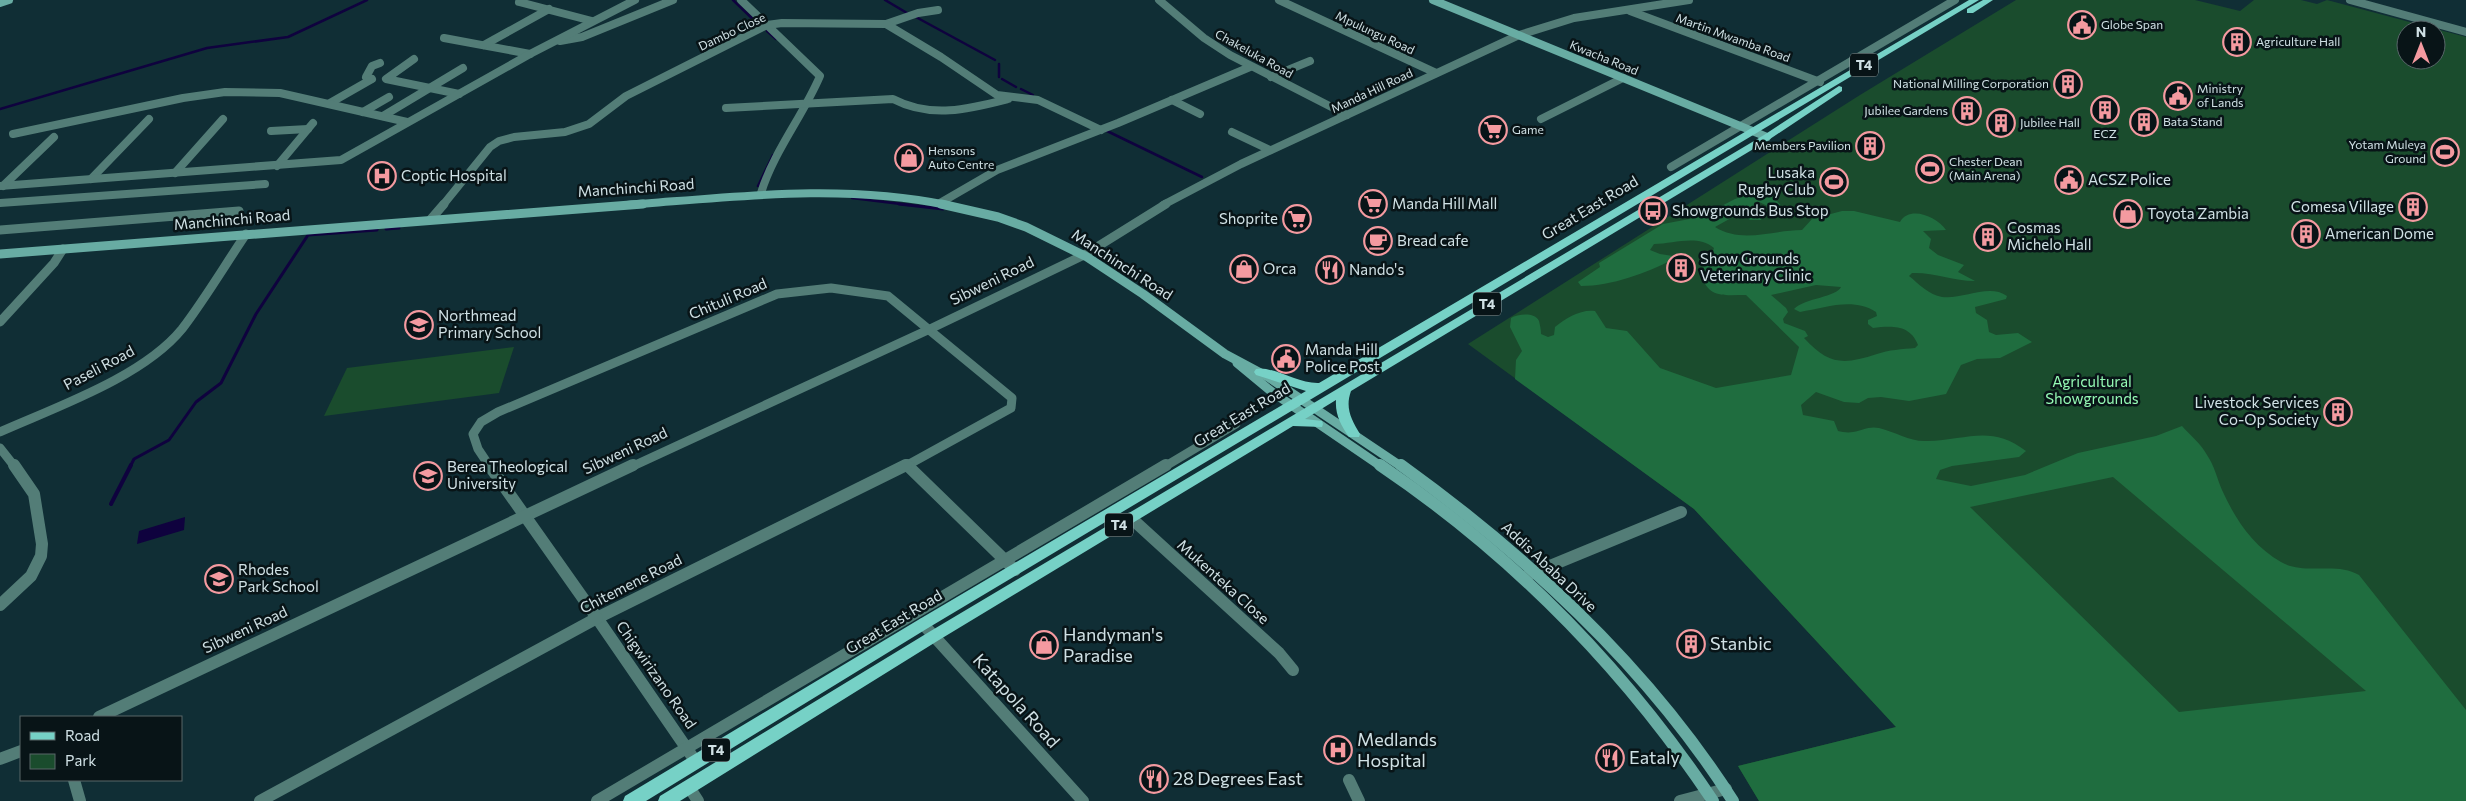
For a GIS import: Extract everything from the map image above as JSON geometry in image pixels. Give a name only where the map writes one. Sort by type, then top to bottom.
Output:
[{"type":"main road","points":[[0,3],[8,0]]},
{"type":"main road","name":"Kwacha Road","points":[[1433,0],[1766,136]]},
{"type":"main road","name":"Great East Road","points":[[666,801],[929,630],[1015,570],[1975,0]]},
{"type":"main road","name":"Great East Road","points":[[631,801],[929,630],[1131,518],[1989,0]]},
{"type":"main road","name":"Manchinchi Road","points":[[0,254],[761,193],[891,195],[940,203],[978,212],[1025,227],[1084,255],[1128,282],[1233,358],[1260,372],[1297,403]]},
{"type":"main road","name":"Manchinchi Road","points":[[1233,358],[1256,382],[1297,403]]},
{"type":"main road","points":[[1260,372],[1271,374],[1298,386],[1324,387]]},
{"type":"main road","points":[[1345,390],[1341,412],[1344,421],[1354,434]]},
{"type":"main road","name":"Addis Ababa Drive","points":[[1297,403],[1354,434],[1471,518],[1534,572],[1619,656],[1666,711],[1734,801]]},
{"type":"main road","name":"Addis Ababa Drive","points":[[1309,411],[1317,424],[1407,484],[1454,519],[1522,578],[1601,656],[1685,760],[1710,797]]},
{"type":"main road","points":[[1291,422],[1317,424]]},
{"type":"street","points":[[524,0],[520,2],[592,21]]},
{"type":"street","points":[[2,186],[341,160],[530,54],[635,0]]},
{"type":"street","points":[[554,42],[582,37],[674,0]]},
{"type":"street","points":[[741,0],[820,76],[808,104],[768,170],[761,193]]},
{"type":"street","name":"Chakeluka Road","points":[[1159,0],[1204,38],[1250,67],[1346,115]]},
{"type":"street","name":"Mpulungu Road","points":[[1279,0],[1436,73]]},
{"type":"street","name":"Manda Hill Road","points":[[1084,255],[1163,205],[1270,150],[1519,36],[1547,25],[1581,17],[1629,11],[1689,0]]},
{"type":"street","points":[[1671,167],[1955,0]]},
{"type":"street","points":[[2350,0],[2466,32]]},
{"type":"street","points":[[484,45],[549,9]]},
{"type":"street","points":[[886,24],[918,13],[938,10]]},
{"type":"street","name":"Martin Mwamba Road","points":[[1629,11],[1830,86]]},
{"type":"street","name":"Dambo Close","points":[[431,219],[490,147],[499,141],[514,137],[565,132],[589,124],[626,96],[767,26],[782,23],[886,24]]},
{"type":"street","points":[[886,24],[941,57],[997,95],[1009,98],[1038,100],[1101,130]]},
{"type":"street","points":[[444,38],[530,54]]},
{"type":"street","points":[[387,80],[388,76],[414,59]]},
{"type":"street","points":[[1271,78],[1310,61]]},
{"type":"street","points":[[380,63],[372,66],[366,77],[459,94]]},
{"type":"street","points":[[940,203],[956,190],[1021,160],[1101,130],[1250,67]]},
{"type":"street","points":[[383,116],[463,68]]},
{"type":"street","points":[[1541,119],[1623,78]]},
{"type":"street","points":[[330,104],[372,79]]},
{"type":"street","points":[[13,134],[184,98],[225,92],[280,93],[407,122]]},
{"type":"street","points":[[363,112],[389,97]]},
{"type":"street","points":[[726,108],[893,99],[904,107],[921,111],[945,111],[972,108],[1009,98]]},
{"type":"street","points":[[1172,100],[1200,114]]},
{"type":"street","points":[[91,179],[149,119]]},
{"type":"street","points":[[175,173],[223,119]]},
{"type":"street","points":[[271,131],[310,126],[277,166]]},
{"type":"street","points":[[1232,132],[1270,150]]},
{"type":"street","points":[[2,186],[54,137]]},
{"type":"street","points":[[0,203],[265,184]]},
{"type":"street","points":[[0,230],[239,211]]},
{"type":"street","name":"Paseli Road","points":[[0,432],[125,374],[163,347],[181,330],[246,234]]},
{"type":"street","points":[[0,322],[54,263],[63,248]]},
{"type":"street","name":"Sibweni Road","points":[[101,716],[523,516],[930,329],[1084,255]]},
{"type":"street","name":"Chituli Road","points":[[473,434],[481,422],[498,412],[777,294],[832,288],[888,296],[1012,398]]},
{"type":"street","name":"Chitemene Road","points":[[260,801],[597,618],[907,465],[1007,411],[1011,408],[1012,398]]},
{"type":"street","points":[[597,801],[1003,560],[1112,499],[1236,424]]},
{"type":"street","name":"Chigwirizano Road","points":[[473,434],[478,449],[523,516],[597,618],[696,762]]},
{"type":"street","points":[[0,448],[33,492],[42,526],[44,553],[39,565],[28,580],[0,605]]},
{"type":"street","points":[[907,465],[1015,570]]},
{"type":"street","points":[[1522,578],[1681,512]]},
{"type":"street","name":"Mukenteka Close","points":[[1131,518],[1280,653],[1293,670]]},
{"type":"street","name":"Katapola Road","points":[[929,630],[1083,801]]},
{"type":"street","points":[[0,760],[20,751]]},
{"type":"street","points":[[1349,780],[1359,801]]},
{"type":"street","points":[[74,781],[80,801]]},
{"type":"street","points":[[689,787],[698,801]]},
{"type":"street","points":[[1680,801],[1710,797],[1726,789]]},
{"type":"green space","name":"Agricultural Showgrounds","points":[[2016,0],[2195,0],[2240,11],[2254,0],[2301,0],[2317,4],[2327,0],[2402,20],[2396,20],[2396,70],[2446,70],[2446,32],[2466,37],[2466,801],[1759,801],[1738,766],[1896,727],[1694,509],[1468,344],[1860,95]]},
{"type":"green space","points":[[1767,188],[1773,190],[1772,195],[1783,208],[1774,209],[1759,202],[1753,207],[1762,217],[1761,220],[1750,220],[1740,213],[1715,227],[1736,235],[1758,235],[1802,230],[1812,219],[1842,211],[1854,211],[1900,222],[1910,214],[1930,217],[1946,230],[1923,231],[1931,239],[1929,248],[1938,255],[1964,265],[1958,272],[1975,281],[1920,273],[1912,273],[1909,276],[1928,292],[1942,297],[1984,291],[2000,292],[2007,296],[2006,299],[1975,307],[1976,313],[1987,320],[1989,332],[1996,335],[2018,333],[2032,342],[2000,358],[1977,359],[1961,365],[1946,394],[1909,401],[1881,397],[1868,398],[1859,403],[1844,402],[1816,392],[1801,405],[1803,415],[1834,421],[1838,431],[1843,432],[1875,428],[1921,441],[1990,436],[2013,443],[2026,451],[2019,457],[1952,466],[1940,470],[1936,479],[1971,486],[2025,475],[2078,453],[2156,436],[2182,426],[2205,451],[2233,511],[2253,540],[2271,556],[2290,566],[2340,569],[2359,575],[2466,710],[2466,801],[1759,801],[1738,766],[1896,727],[1694,509],[1515,379],[1516,360],[1522,351],[1510,327],[1511,318],[1522,315],[1534,316],[1539,321],[1541,334],[1548,337],[1554,335],[1555,327],[1569,317],[1584,311],[1595,311],[1606,328],[1627,331],[1660,368],[1716,388],[1791,375],[1799,347],[1746,295],[1718,294],[1708,288],[1704,282],[1701,274],[1704,268],[1698,261],[1713,251],[1714,248],[1707,244],[1700,241],[1685,241],[1654,244],[1650,250],[1673,256],[1674,259],[1640,274],[1605,284],[1581,286],[1578,282],[1600,267],[1599,263],[1663,224],[1700,217],[1735,199]],"holes":[[[1816,285],[1841,287],[1834,293],[1805,302],[1794,309],[1800,312],[1829,306],[1858,305],[1876,312],[1877,316],[1868,320],[1868,324],[1873,328],[1893,327],[1905,330],[1915,338],[1918,345],[1915,348],[1891,351],[1855,360],[1846,361],[1829,358],[1804,338],[1808,336],[1805,331],[1784,323],[1783,319],[1788,312],[1771,295]],[[2113,477],[2366,691],[2179,712],[1970,507]]]},
{"type":"green space","points":[[514,347],[499,393],[324,416],[347,368]]},
{"type":"shaded area","points":[[185,517],[184,530],[137,544],[139,531]]},
{"type":"waterway","points":[[0,109],[207,48],[288,37],[367,0]]},
{"type":"waterway","points":[[733,0],[760,26]]},
{"type":"waterway","points":[[885,0],[907,13]]},
{"type":"waterway","points":[[914,16],[995,60]]},
{"type":"waterway","points":[[767,31],[776,39]]},
{"type":"waterway","points":[[999,64],[999,77]]},
{"type":"waterway","points":[[1002,79],[1016,87]]},
{"type":"waterway","points":[[1021,89],[1033,95]]},
{"type":"waterway","points":[[1107,131],[1202,177]]},
{"type":"waterway","points":[[758,186],[773,155]]},
{"type":"waterway","points":[[852,198],[909,205]]},
{"type":"waterway","points":[[899,204],[943,209]]},
{"type":"waterway","points":[[386,229],[399,228]]},
{"type":"waterway","points":[[131,465],[134,459],[169,440],[196,402],[221,383],[256,314],[308,235],[377,230]]},
{"type":"waterway","points":[[111,504],[131,465]]},
{"type":"place","name":"Globe Span","points":[[2082,25]]},
{"type":"place","name":"Agriculture Hall","points":[[2237,42]]},
{"type":"place","name":"National Milling Corporation","points":[[2068,84]]},
{"type":"place","name":"Ministry of Lands","points":[[2178,96]]},
{"type":"place","name":"ECZ","points":[[2105,110]]},
{"type":"place","name":"Jubilee Gardens","points":[[1967,111]]},
{"type":"place","name":"Bata Stand","points":[[2144,122]]},
{"type":"place","name":"Jubilee Hall","points":[[2001,123]]},
{"type":"place","name":"Game","points":[[1493,130]]},
{"type":"place","name":"Members Pavilion","points":[[1870,146]]},
{"type":"place","name":"Yotam Muleya Ground","points":[[2445,152]]},
{"type":"place","name":"Hensons Auto Centre","points":[[909,158]]},
{"type":"place","name":"Chester Dean (Main Arena)","points":[[1930,169]]},
{"type":"place","name":"Coptic Hospital","points":[[382,176]]},
{"type":"place","name":"ACSZ Police","points":[[2069,180]]},
{"type":"place","name":"Lusaka Rugby Club","points":[[1834,182]]},
{"type":"place","name":"Manda Hill Mall","points":[[1373,204]]},
{"type":"place","name":"Comesa Village","points":[[2413,207]]},
{"type":"place","name":"Showgrounds Bus Stop","points":[[1653,211]]},
{"type":"place","name":"Toyota Zambia","points":[[2128,214]]},
{"type":"place","name":"Shoprite","points":[[1297,219]]},
{"type":"place","name":"American Dome","points":[[2306,234]]},
{"type":"place","name":"Cosmas Michelo Hall","points":[[1988,237]]},
{"type":"place","name":"Bread cafe","points":[[1378,241]]},
{"type":"place","name":"Show Grounds Veterinary Clinic","points":[[1681,268]]},
{"type":"place","name":"Orca","points":[[1244,269]]},
{"type":"place","name":"Nando's","points":[[1330,270]]},
{"type":"place","name":"Northmead Primary School","points":[[419,325]]},
{"type":"place","name":"Manda Hill Police Post","points":[[1286,359]]},
{"type":"place","name":"Livestock Services Co-Op Society","points":[[2338,412]]},
{"type":"place","name":"Berea Theological University","points":[[428,476]]},
{"type":"place","name":"Rhodes Park School","points":[[219,579]]},
{"type":"place","name":"Stanbic","points":[[1691,644]]},
{"type":"place","name":"Handyman's Paradise","points":[[1044,645]]},
{"type":"place","name":"Medlands Hospital","points":[[1338,750]]},
{"type":"place","name":"Eataly","points":[[1610,758]]},
{"type":"place","name":"28 Degrees East","points":[[1154,779]]}]
